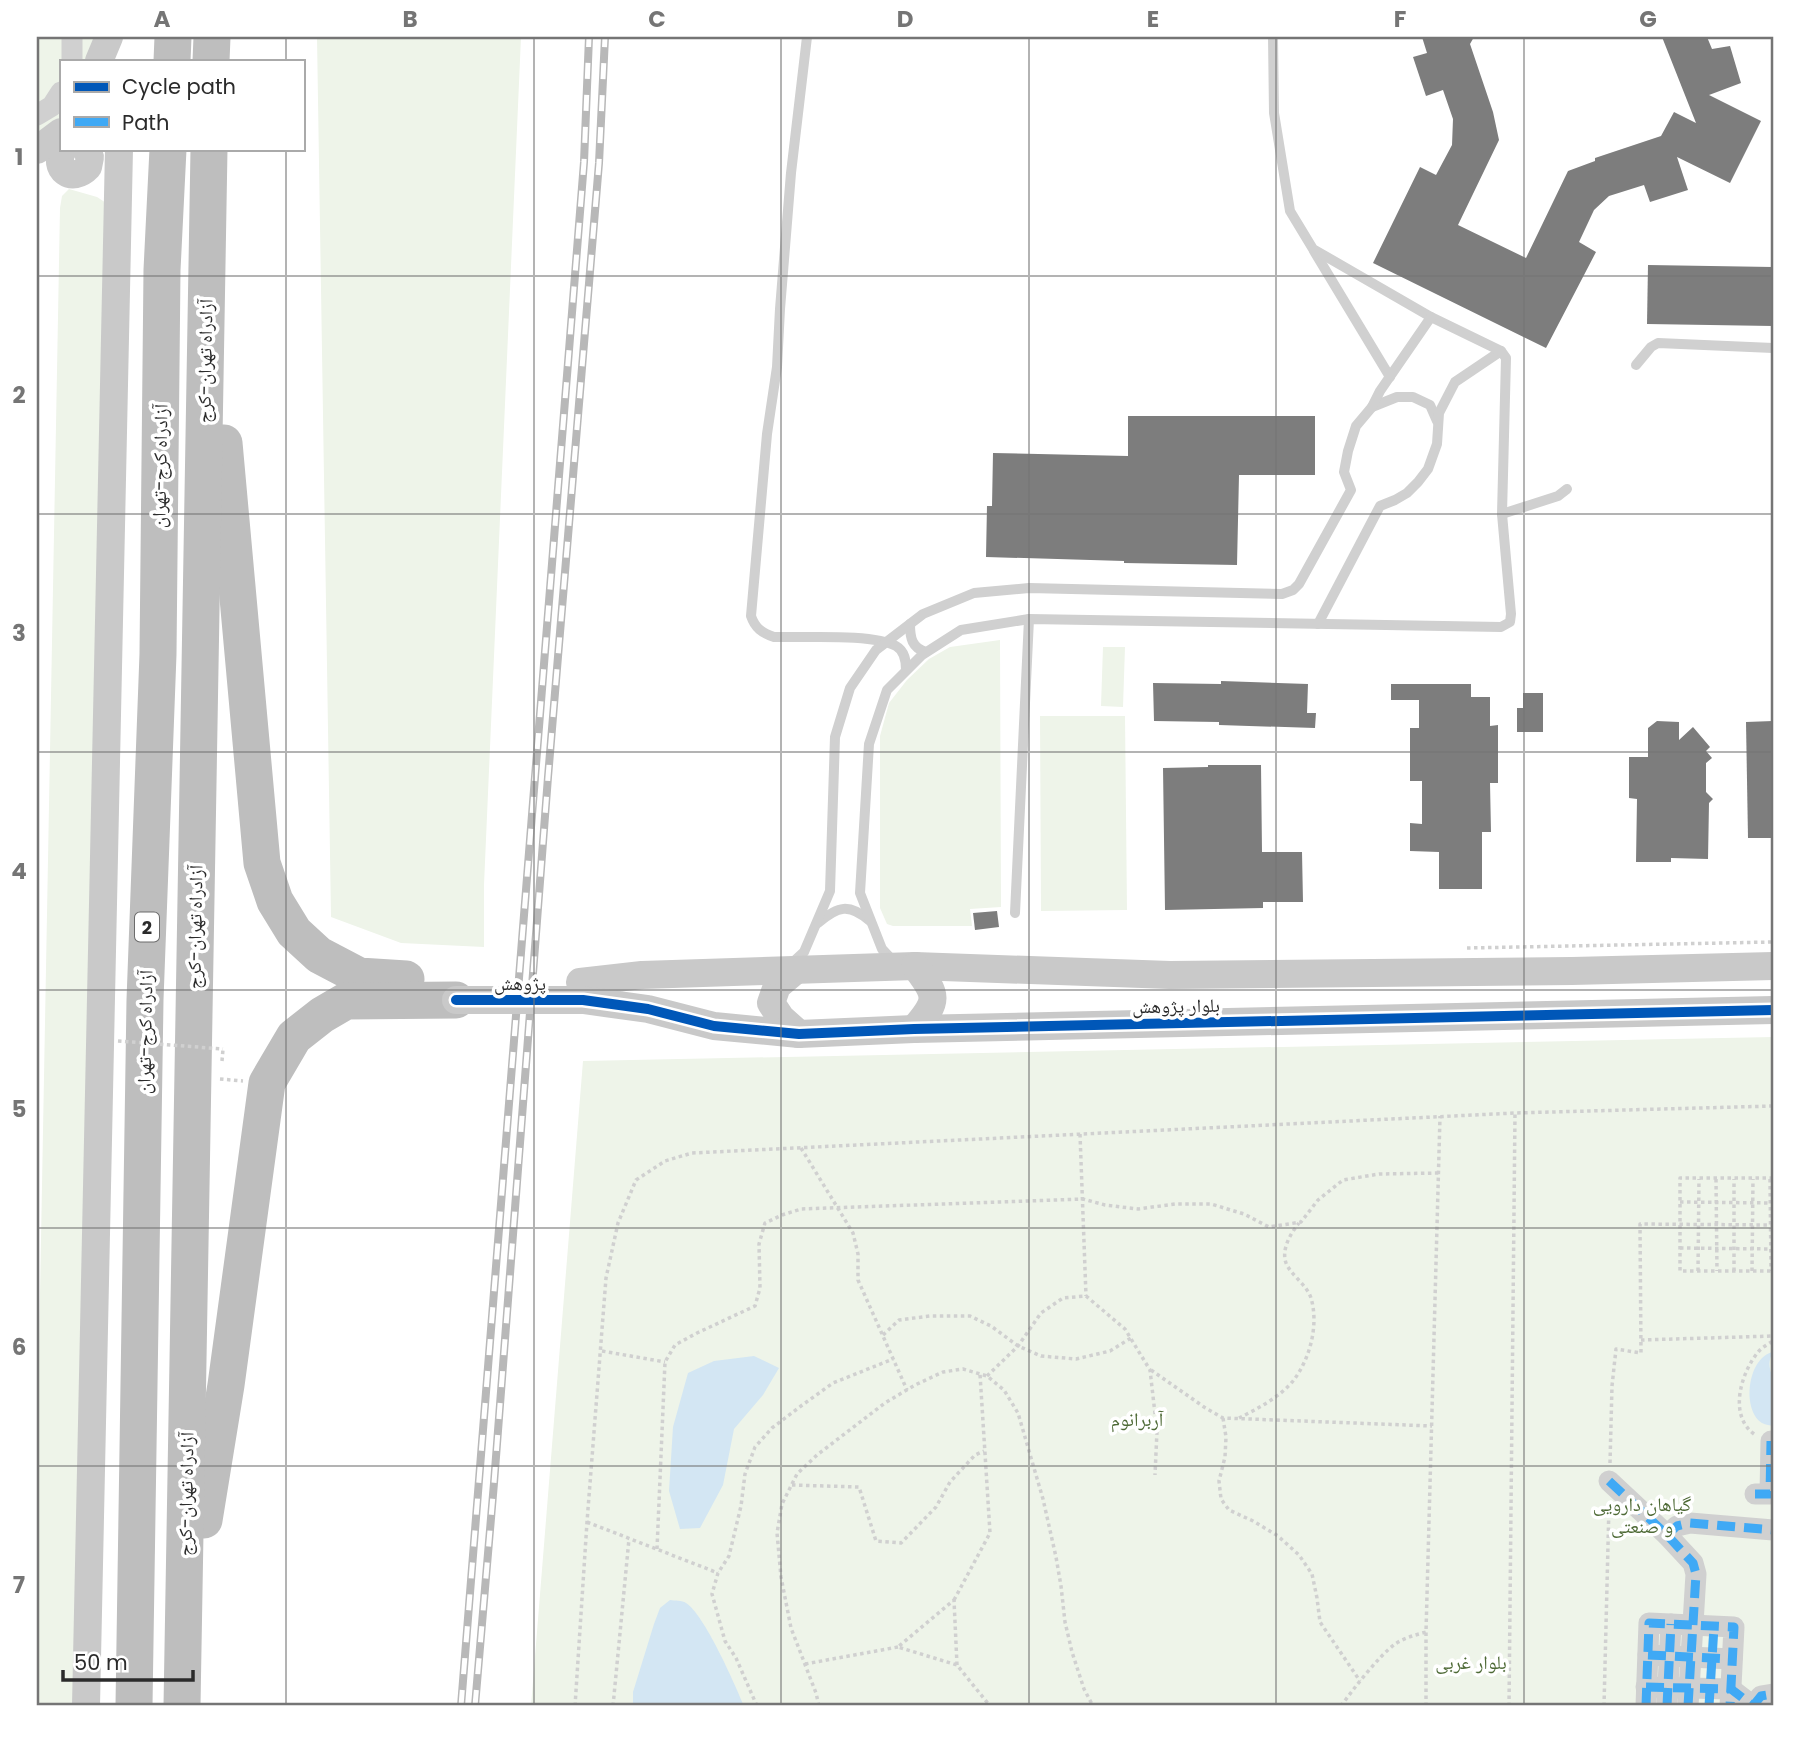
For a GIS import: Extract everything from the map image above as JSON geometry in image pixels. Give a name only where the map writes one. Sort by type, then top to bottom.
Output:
[{"type":"highway","points":[[172,60],[173,37]]},
{"type":"highway","points":[[211,60],[212,37]]},
{"type":"highway","name":"آزادراه کرج-تهران","points":[[134,1706],[145,1000],[158,654],[162,270],[168,150]]},
{"type":"highway","name":"آزادراه تهران-کرج","points":[[182,1706],[209,150]]},
{"type":"highway","points":[[205,353],[223,426],[262,863],[275,901],[294,932],[319,955],[359,976],[456,992]]},
{"type":"highway","points":[[183,1653],[226,1385],[267,1083],[295,1037],[322,1015],[346,1001],[387,1000],[456,992]]},
{"type":"street","points":[[72,37],[72,60]]},
{"type":"street","points":[[99,60],[109,37]]},
{"type":"street","points":[[121,37],[121,60]]},
{"type":"street","points":[[37,115],[52,106],[60,94]]},
{"type":"street","points":[[86,1706],[119,150]]},
{"type":"street","points":[[68,151],[118,181]]},
{"type":"street","name":"بلوار پژوهش","points":[[581,991],[642,975],[907,967],[1170,975],[1773,966]]},
{"type":"street","points":[[907,967],[929,985],[933,997],[930,1010],[914,1029]]},
{"type":"street","points":[[790,970],[777,986],[771,1003],[781,1018],[799,1034]]},
{"type":"street","name":"پژوهش","points":[[456,992],[581,991]]},
{"type":"street","name":"بلوار پژوهش","points":[[581,991],[715,1026],[799,1034],[914,1029],[1773,1010]]},
{"type":"street","points":[[1755,1494],[1770,1494],[1770,1441]]},
{"type":"street","points":[[1609,1481],[1693,1563],[1704,1626],[1699,1697]]},
{"type":"street","points":[[1667,1535],[1677,1526],[1690,1523],[1773,1530]]},
{"type":"street","points":[[1648,1655],[1701,1658],[1734,1628],[1650,1623],[1648,1655],[1646,1697],[1699,1697],[1753,1706],[1761,1696],[1773,1694]]},
{"type":"street","points":[[1671,1624],[1701,1658],[1699,1697]]},
{"type":"lane","points":[[807,37],[751,616],[759,629],[774,637],[858,638],[897,646],[906,660],[906,670]]},
{"type":"lane","points":[[1273,37],[1274,113],[1290,211],[1390,377]]},
{"type":"lane","points":[[907,967],[882,949],[860,893],[869,744],[887,690],[926,652],[961,630],[1029,619],[1501,627],[1510,622],[1502,514],[1506,358],[1501,351],[1430,317],[1313,249]]},
{"type":"lane","points":[[790,970],[804,952],[830,891],[835,737],[850,688],[876,650],[923,614],[975,593],[1029,589],[1282,594],[1293,590],[1299,584],[1351,490],[1344,472],[1356,426],[1372,407],[1430,317]]},
{"type":"lane","points":[[1636,365],[1645,352],[1658,343],[1773,348]]},
{"type":"lane","points":[[1318,624],[1380,506],[1407,493],[1428,469],[1437,444],[1439,413],[1455,382],[1501,351]]},
{"type":"lane","points":[[1372,407],[1397,397],[1413,397],[1430,405],[1437,421]]},
{"type":"lane","points":[[1502,514],[1558,496],[1567,489]]},
{"type":"lane","points":[[1016,913],[1029,619]]},
{"type":"lane","points":[[910,624],[911,640],[918,650],[926,652]]},
{"type":"lane","points":[[816,925],[835,910],[848,908],[860,912],[872,923]]},
{"type":"path","points":[[118,1041],[223,1049]]},
{"type":"path","points":[[575,1706],[607,1278],[618,1223],[636,1180],[665,1161],[692,1153],[801,1147],[1440,1116],[1773,1106]]},
{"type":"path","points":[[1509,1706],[1515,1113]]},
{"type":"path","points":[[1426,1706],[1440,1116]]},
{"type":"path","points":[[1080,1134],[1086,1296]]},
{"type":"path","points":[[801,1147],[853,1233],[858,1254],[858,1280],[907,1390]]},
{"type":"path","points":[[1237,1418],[1276,1396],[1292,1381],[1307,1358],[1313,1335],[1314,1312],[1310,1295],[1286,1263],[1286,1247],[1291,1233],[1318,1200],[1343,1180],[1379,1174],[1439,1173]]},
{"type":"path","points":[[1680,1178],[1699,1178],[1772,1178],[1772,1271],[1680,1271],[1680,1178]]},
{"type":"path","points":[[1698,1271],[1699,1178]]},
{"type":"path","points":[[1716,1178],[1717,1271]]},
{"type":"path","points":[[1734,1178],[1734,1271]]},
{"type":"path","points":[[1752,1271],[1753,1178]]},
{"type":"path","points":[[657,1549],[665,1362],[675,1345],[755,1306],[760,1288],[760,1244],[765,1223],[801,1209],[1083,1199],[1138,1209],[1175,1204],[1211,1204],[1244,1214],[1269,1227],[1301,1222]]},
{"type":"path","points":[[1680,1202],[1772,1203]]},
{"type":"path","points":[[1604,1706],[1612,1386],[1616,1349],[1641,1353],[1640,1224],[1772,1224]]},
{"type":"path","points":[[1680,1248],[1772,1249]]},
{"type":"path","points":[[987,1376],[1018,1346],[1041,1313],[1063,1298],[1086,1296],[1125,1329],[1150,1370],[1157,1431],[1155,1475]]},
{"type":"path","points":[[883,1335],[899,1320],[930,1316],[970,1316],[991,1326],[1018,1346],[1041,1356],[1076,1359],[1110,1351],[1131,1338]]},
{"type":"path","points":[[1641,1340],[1773,1339]]},
{"type":"path","points":[[1770,1441],[1750,1431],[1739,1412],[1741,1386],[1753,1360],[1773,1339]]},
{"type":"path","points":[[601,1351],[665,1362]]},
{"type":"path","points":[[757,1706],[736,1658],[725,1641],[712,1594],[718,1573],[729,1556],[745,1475],[755,1447],[772,1428],[834,1383],[893,1359]]},
{"type":"path","points":[[819,1706],[791,1629],[781,1577],[777,1533],[782,1504],[797,1474],[817,1455],[885,1403],[943,1372],[963,1369],[987,1376],[1004,1390],[1018,1413],[1043,1499],[1072,1652],[1083,1689],[1093,1706]]},
{"type":"path","points":[[1150,1370],[1223,1418],[1432,1426]]},
{"type":"path","points":[[898,1647],[954,1600],[989,1532],[980,1374]]},
{"type":"path","points":[[1223,1418],[1226,1437],[1225,1457],[1219,1481],[1221,1499],[1229,1510],[1278,1536],[1299,1555],[1311,1574],[1320,1622],[1360,1681]]},
{"type":"path","points":[[792,1485],[859,1487],[876,1541],[901,1544],[936,1507],[950,1482],[975,1455],[985,1451]]},
{"type":"path","points":[[587,1522],[718,1573]]},
{"type":"path","points":[[613,1706],[629,1539]]},
{"type":"path","points":[[954,1600],[957,1665]]},
{"type":"path","points":[[1341,1706],[1395,1644],[1426,1632]]},
{"type":"path","points":[[805,1664],[898,1647],[957,1665],[990,1706]]},
{"type":"green space","points":[[37,37],[100,37],[94,60],[60,60],[60,121],[37,141]]},
{"type":"green space","points":[[317,37],[521,37],[484,885],[484,947],[401,943],[331,917]]},
{"type":"green space","points":[[69,189],[97,197],[106,203],[75,1706],[37,1706],[37,1457],[60,208],[62,196]]},
{"type":"green space","points":[[1000,640],[1001,907],[970,909],[972,926],[887,924],[880,908],[880,736],[889,703],[907,680],[929,659],[950,647]]},
{"type":"green space","points":[[1103,647],[1125,647],[1123,707],[1101,706]]},
{"type":"green space","points":[[1040,716],[1125,716],[1127,910],[1041,911]]},
{"type":"green space","points":[[1773,1037],[1773,1706],[531,1706],[583,1061]]},
{"type":"water","points":[[1773,1352],[1769,1365],[1773,1380],[1773,1426],[1762,1423],[1755,1416],[1751,1407],[1750,1384],[1758,1363]]},
{"type":"water","points":[[754,1356],[779,1368],[763,1395],[734,1429],[723,1485],[700,1528],[680,1529],[669,1491],[673,1427],[688,1373],[714,1361]]},
{"type":"water","points":[[670,1600],[686,1603],[701,1621],[744,1706],[633,1706],[633,1692],[654,1624],[660,1608]]},
{"type":"building","points":[[1422,37],[1474,37],[1470,44],[1493,112],[1499,140],[1458,225],[1526,258],[1568,171],[1595,161],[1595,158],[1661,136],[1674,112],[1696,123],[1662,37],[1707,37],[1712,49],[1730,46],[1741,83],[1709,95],[1761,121],[1730,183],[1677,157],[1688,190],[1650,202],[1644,185],[1609,196],[1594,210],[1579,242],[1596,252],[1546,348],[1373,263],[1420,167],[1436,175],[1452,145],[1453,119],[1443,90],[1426,96],[1413,57],[1427,53]]},
{"type":"building","points":[[1648,265],[1773,267],[1773,326],[1647,324]]},
{"type":"building","points":[[1128,416],[1315,416],[1315,475],[1239,475],[1237,565],[986,557],[987,506],[992,506],[993,453],[1128,456]]},
{"type":"building","points":[[1221,681],[1308,684],[1307,713],[1316,713],[1315,728],[1154,721],[1153,683],[1221,684]]},
{"type":"building","points":[[1391,684],[1471,684],[1471,697],[1490,697],[1490,726],[1498,725],[1498,783],[1490,783],[1491,832],[1482,832],[1482,889],[1439,889],[1439,852],[1410,851],[1410,823],[1422,824],[1422,781],[1410,781],[1410,728],[1419,728],[1419,700],[1391,700]]},
{"type":"building","points":[[1523,693],[1543,693],[1543,732],[1517,732],[1517,708],[1523,708]]},
{"type":"building","points":[[1657,721],[1679,722],[1679,740],[1693,727],[1710,747],[1706,751],[1712,758],[1706,763],[1706,792],[1713,799],[1709,803],[1708,859],[1671,858],[1671,862],[1636,862],[1637,799],[1629,798],[1629,757],[1648,757],[1648,728]]},
{"type":"building","points":[[1773,721],[1773,838],[1748,838],[1746,722]]},
{"type":"building","points":[[1261,765],[1262,852],[1302,852],[1303,902],[1263,902],[1263,908],[1165,910],[1163,768]]},
{"type":"building","points":[[997,911],[999,927],[975,930],[973,913]]},
{"type":"railway","points":[[461,1706],[584,162],[589,37]]},
{"type":"railway","points":[[475,1706],[599,163],[605,37]]},
{"type":"marked path","points":[[1755,1494],[1770,1494],[1771,1441]]},
{"type":"marked path","points":[[1609,1481],[1693,1563],[1696,1574],[1688,1706]]},
{"type":"marked path","points":[[1667,1535],[1677,1526],[1690,1523],[1773,1530]]},
{"type":"marked path","points":[[1646,1706],[1649,1623],[1734,1627],[1730,1706]]},
{"type":"marked path","points":[[1667,1706],[1671,1624]]},
{"type":"marked path","points":[[1709,1706],[1714,1627]]},
{"type":"marked path","points":[[1648,1655],[1732,1659]]},
{"type":"marked path","points":[[1646,1687],[1731,1689],[1753,1706]]},
{"type":"marked path","points":[[1753,1706],[1761,1696],[1773,1694]]},
{"type":"cycle path","points":[[456,1000],[583,1000],[648,1009],[714,1026],[799,1034],[914,1029],[1773,1010]]},
{"type":"park label","name":"آربرانوم","points":[[1137,1419]]},
{"type":"park label","name":"گیاهان دارویی و صنعتی","points":[[1642,1515]]},
{"type":"park label","name":"بلوار غربی","points":[[1471,1662]]}]
